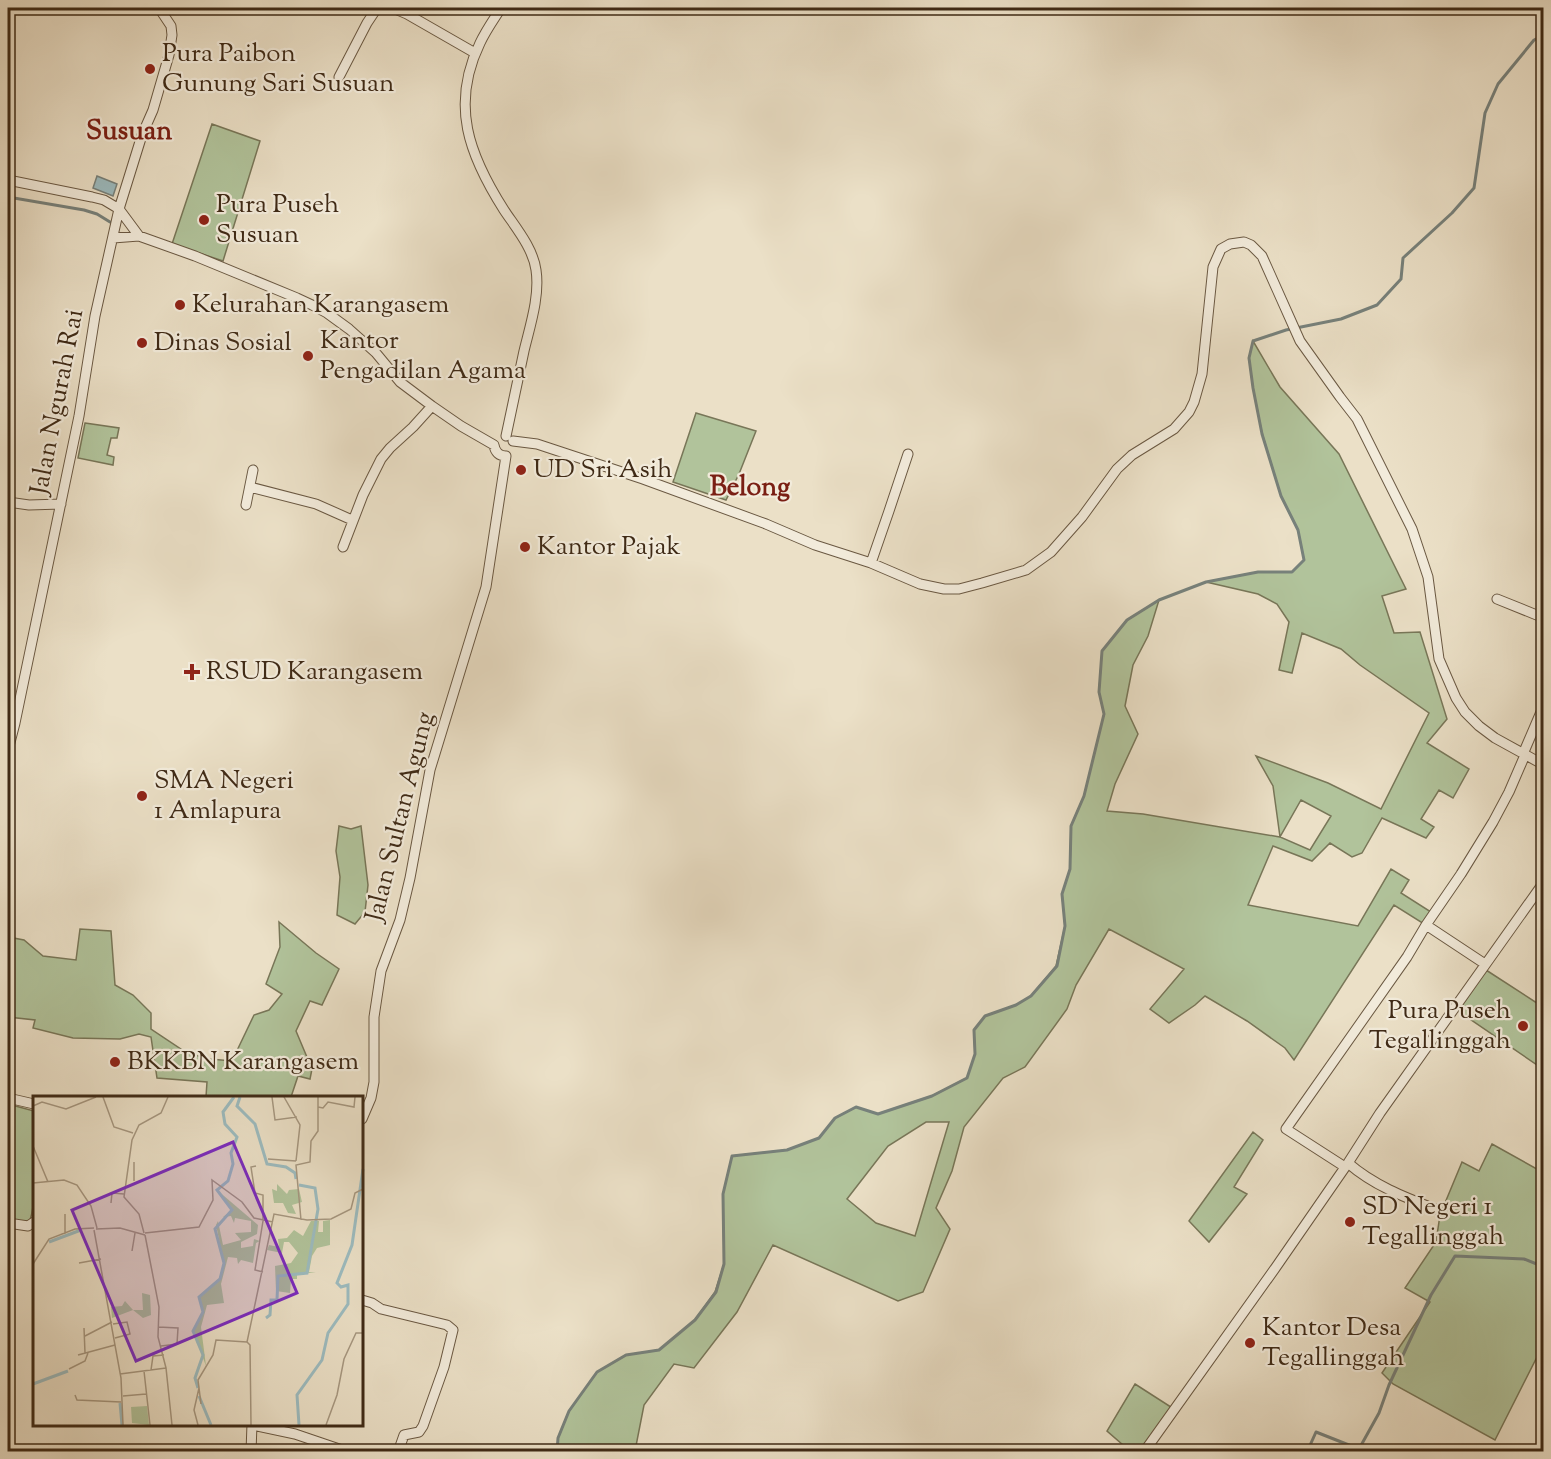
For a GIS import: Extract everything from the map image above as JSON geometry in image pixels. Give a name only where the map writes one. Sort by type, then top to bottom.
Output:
[{"type":"street","name":"Jalan Ngurah Rai","points":[[8,750],[61,504],[95,316],[119,209],[169,55],[171,26],[159,8]]},
{"type":"street","points":[[339,76],[377,8]]},
{"type":"street","points":[[393,8],[409,11],[476,53]]},
{"type":"street","points":[[113,238],[140,236],[257,281],[327,313],[365,342],[400,382],[461,426],[494,445],[496,452],[506,456],[511,453],[536,291],[536,270],[529,249],[494,195],[477,160],[467,132],[465,114],[465,96],[476,53],[501,8]]},
{"type":"street","points":[[8,180],[92,197],[112,204],[119,209],[140,236]]},
{"type":"street","points":[[494,445],[498,438],[511,442],[537,444],[643,479],[766,524],[815,545],[871,563],[920,584],[944,590],[958,589],[1026,570],[1051,552],[1082,517],[1117,469],[1132,455],[1174,429],[1189,412],[1202,374],[1213,267],[1217,255],[1224,246],[1244,242],[1257,249],[1262,256],[1300,341],[1357,419],[1412,529],[1428,577],[1439,659],[1456,698],[1465,712],[1479,726],[1495,738],[1544,765]]},
{"type":"street","points":[[343,547],[352,520],[381,459],[432,406]]},
{"type":"street","points":[[871,563],[908,454]]},
{"type":"street","name":"Jalan Sultan Agung","points":[[363,1117],[371,1098],[374,1082],[374,1017],[380,979],[400,920],[430,770],[486,587],[506,456]]},
{"type":"street","points":[[246,505],[253,470]]},
{"type":"street","points":[[250,487],[316,504],[352,520]]},
{"type":"street","points":[[8,501],[29,505],[61,504]]},
{"type":"street","points":[[1497,599],[1544,618]]},
{"type":"street","points":[[1435,1209],[1383,1187],[1286,1129],[1407,957],[1493,822],[1509,792],[1544,705]]},
{"type":"street","points":[[1144,1452],[1544,882]]},
{"type":"street","points":[[1426,925],[1485,964]]},
{"type":"street","points":[[8,1098],[33,1104]]},
{"type":"street","points":[[8,1223],[28,1226],[33,1223]]},
{"type":"street","points":[[363,1300],[381,1309],[447,1325],[453,1330],[444,1367],[423,1426],[419,1432],[404,1435],[398,1452]]},
{"type":"street","points":[[251,1452],[252,1426]]},
{"type":"street","points":[[257,1426],[295,1434],[348,1452]]},
{"type":"green space","points":[[212,124],[260,141],[223,261],[172,244]]},
{"type":"green space","points":[[1253,341],[1280,387],[1339,454],[1406,589],[1382,596],[1394,633],[1420,632],[1447,719],[1427,743],[1469,769],[1453,798],[1439,790],[1421,819],[1434,827],[1426,838],[1382,818],[1362,853],[1352,857],[1330,843],[1312,861],[1273,846],[1248,905],[1358,926],[1391,869],[1409,880],[1401,893],[1431,912],[1424,924],[1394,905],[1294,1060],[1285,1048],[1247,1021],[1205,996],[1169,1023],[1150,1009],[1184,969],[1109,929],[1076,985],[1067,1009],[1025,1067],[1003,1078],[964,1127],[952,1171],[936,1208],[950,1229],[923,1292],[898,1301],[773,1245],[737,1312],[694,1368],[674,1364],[644,1405],[635,1451],[557,1452],[558,1438],[569,1411],[597,1372],[626,1355],[659,1350],[695,1320],[715,1292],[724,1264],[723,1194],[732,1156],[787,1150],[819,1138],[835,1118],[856,1107],[878,1114],[932,1096],[967,1078],[975,1054],[974,1030],[985,1016],[1016,1005],[1031,996],[1056,966],[1065,926],[1062,894],[1070,869],[1071,826],[1084,796],[1104,714],[1099,692],[1102,651],[1127,620],[1159,600],[1148,636],[1133,665],[1125,706],[1138,734],[1115,784],[1107,811],[1143,814],[1280,837],[1273,786],[1256,756],[1328,783],[1381,809],[1429,713],[1341,649],[1302,633],[1292,673],[1279,670],[1289,622],[1277,604],[1258,594],[1206,582],[1258,572],[1292,572],[1304,560],[1298,530],[1281,496],[1262,433],[1249,358]],"holes":[[[1301,800],[1331,816],[1310,850],[1280,837]],[[926,1122],[949,1122],[915,1236],[876,1223],[847,1199],[888,1146]]]},
{"type":"green space","points":[[696,413],[756,431],[726,500],[673,482]]},
{"type":"green space","points":[[85,423],[119,428],[117,438],[111,438],[107,455],[114,457],[113,465],[78,458]]},
{"type":"green space","points":[[339,826],[351,829],[361,826],[368,885],[365,912],[355,924],[337,915],[340,877],[336,851]]},
{"type":"green space","points":[[279,922],[339,969],[322,1005],[310,1001],[296,1031],[312,1069],[310,1079],[298,1076],[291,1096],[206,1096],[207,1082],[157,1078],[151,1037],[139,1034],[120,1039],[73,1038],[33,1028],[35,1020],[8,1017],[8,937],[24,940],[43,956],[76,960],[80,929],[111,931],[115,985],[133,995],[151,1013],[151,1029],[187,1053],[210,1059],[232,1061],[254,1015],[269,1010],[282,994],[266,984],[280,947]]},
{"type":"green space","points":[[1486,970],[1543,1007],[1543,1069],[1458,1011]]},
{"type":"green space","points":[[8,1104],[33,1111],[33,1206],[28,1224],[8,1225]]},
{"type":"green space","points":[[1253,1132],[1263,1140],[1234,1187],[1247,1194],[1209,1242],[1189,1221]]},
{"type":"green space","points":[[1492,1144],[1544,1173],[1543,1345],[1495,1440],[1393,1384],[1382,1373],[1430,1302],[1405,1288],[1436,1242],[1440,1215],[1462,1162],[1479,1171]]},
{"type":"green space","points":[[1135,1384],[1174,1409],[1144,1451],[1130,1451],[1107,1431]]},
{"type":"water","points":[[97,176],[117,184],[113,196],[93,188]]},
{"type":"waterway","points":[[557,1452],[558,1438],[569,1411],[597,1372],[626,1355],[659,1350],[695,1320],[716,1292],[724,1264],[723,1194],[732,1156],[787,1150],[819,1138],[835,1118],[856,1107],[878,1114],[932,1096],[967,1078],[975,1054],[974,1030],[985,1016],[1016,1005],[1031,996],[1057,966],[1065,926],[1062,894],[1070,869],[1071,826],[1084,796],[1104,714],[1099,692],[1102,651],[1127,620],[1159,600],[1206,582],[1258,572],[1292,572],[1304,560],[1298,530],[1281,496],[1262,434],[1249,358],[1253,341],[1286,330],[1341,319],[1377,305],[1401,279],[1403,258],[1452,213],[1474,188],[1485,113],[1498,84],[1534,40],[1544,35]]},
{"type":"waterway","points":[[8,197],[84,210],[97,214],[110,222]]},
{"type":"waterway","points":[[1307,1452],[1316,1432],[1359,1449],[1379,1413],[1389,1385],[1431,1295],[1455,1256],[1524,1259],[1544,1267]]},
{"type":"place","name":"Pura Paibon Gunung Sari Susuan","points":[[150,69]]},
{"type":"place","name":"Pura Puseh Susuan","points":[[204,220]]},
{"type":"place","name":"Kelurahan Karangasem","points":[[180,305]]},
{"type":"place","name":"Dinas Sosial","points":[[142,343]]},
{"type":"place","name":"Kantor Pengadilan Agama","points":[[308,356]]},
{"type":"place","name":"UD Sri Asih","points":[[521,470]]},
{"type":"place","name":"Kantor Pajak","points":[[525,547]]},
{"type":"place","name":"RSUD Karangasem","points":[[192,672]]},
{"type":"place","name":"SMA Negeri 1 Amlapura","points":[[142,796]]},
{"type":"place","name":"Pura Puseh Tegallinggah","points":[[1523,1026]]},
{"type":"place","name":"BKKBN Karangasem","points":[[115,1062]]},
{"type":"place","name":"SD Negeri 1 Tegallinggah","points":[[1350,1222]]},
{"type":"place","name":"Kantor Desa Tegallinggah","points":[[1250,1343]]},
{"type":"district","name":"Susuan","points":[[129,132]]},
{"type":"district","name":"Belong","points":[[750,488]]}]
